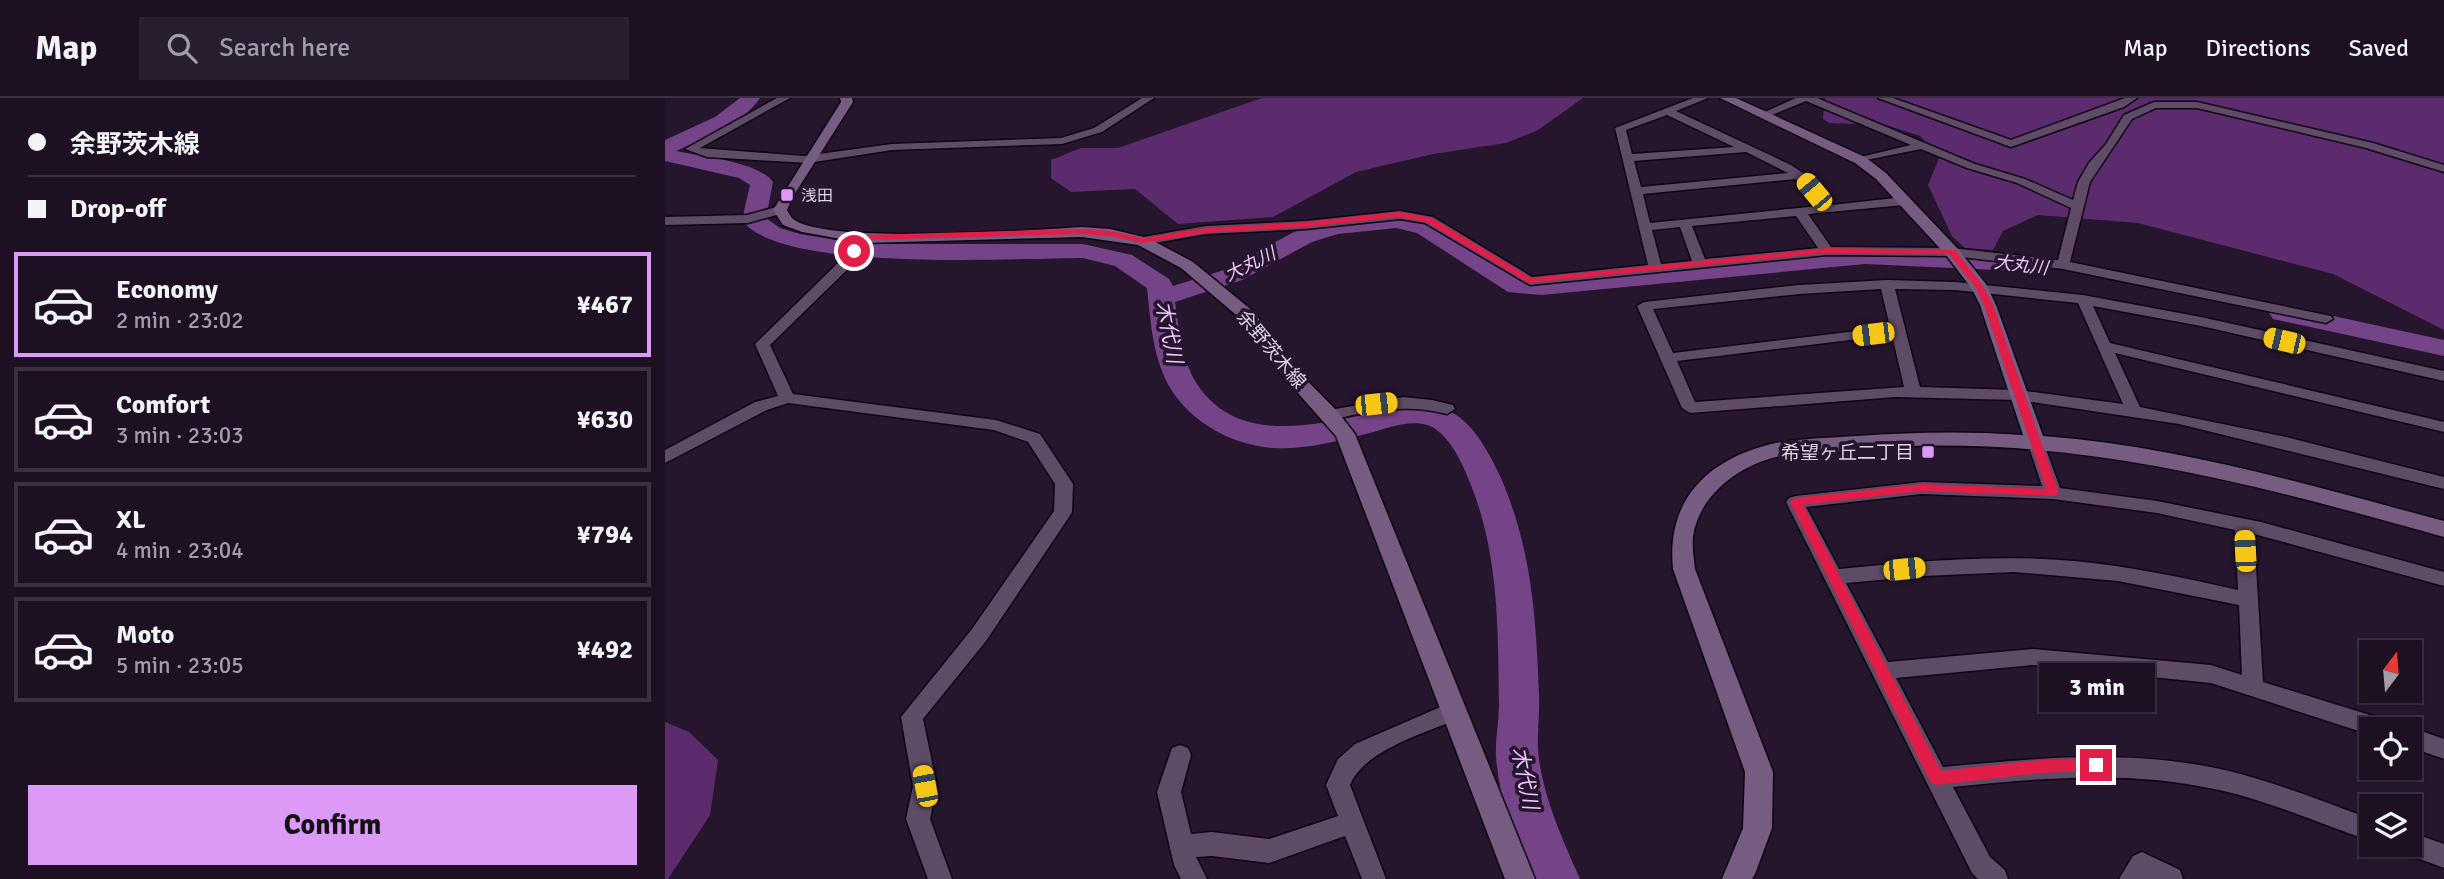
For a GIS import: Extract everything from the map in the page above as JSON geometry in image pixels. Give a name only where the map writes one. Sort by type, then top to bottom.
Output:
[{"type":"street","points":[[785,98],[691,149],[707,153],[808,159],[892,147],[1062,141],[1098,130],[1149,98]]},
{"type":"street","points":[[665,222],[748,219],[780,210],[808,159],[847,102],[846,98]]},
{"type":"street","points":[[1655,266],[1619,128],[1703,98]]},
{"type":"street","points":[[1726,98],[1860,160],[1881,176],[1956,256],[1980,288],[2053,493]]},
{"type":"street","points":[[1763,115],[1806,98],[1971,166],[2021,181],[2077,206]]},
{"type":"street","points":[[1885,98],[2011,144],[2120,105],[2132,98]]},
{"type":"street","points":[[2063,265],[2084,182],[2095,163],[2111,146],[2128,117],[2154,105],[2197,105],[2369,145],[2444,169]]},
{"type":"street","points":[[1667,111],[1799,175],[1828,208]]},
{"type":"street","points":[[1860,160],[1924,145]]},
{"type":"street","points":[[1627,158],[1748,149]]},
{"type":"street","points":[[1636,191],[1799,175]]},
{"type":"street","points":[[1645,227],[1904,201]]},
{"type":"street","name":"余野茨木線","points":[[780,210],[788,222],[807,229],[863,238],[1110,233],[1143,241],[1164,250],[1210,283],[1248,316],[1287,370],[1336,423],[1520,879]]},
{"type":"street","points":[[1800,211],[1827,251]]},
{"type":"street","points":[[1143,241],[1206,230],[1306,225],[1399,215],[1429,220],[1529,281],[1655,266],[1827,251],[1956,256],[2063,265],[2326,319]]},
{"type":"street","points":[[1685,223],[1699,262]]},
{"type":"street","points":[[787,398],[762,344],[846,263],[863,238]]},
{"type":"street","points":[[2444,376],[2150,311],[2083,299],[1980,288],[1861,285],[1644,306],[1690,408],[1824,395],[1913,392],[2018,395],[2222,427],[2444,483]]},
{"type":"street","points":[[1887,285],[1913,392]]},
{"type":"street","points":[[2083,299],[2135,413]]},
{"type":"street","points":[[1667,358],[1898,331]]},
{"type":"street","points":[[2105,346],[2444,427]]},
{"type":"street","points":[[665,457],[761,406],[787,398],[996,425],[1034,438],[1064,484],[1063,512],[979,635],[912,717],[925,786],[918,820],[940,879]]},
{"type":"street","points":[[1336,423],[1402,402],[1417,401],[1447,408]]},
{"type":"street","points":[[1737,879],[1758,836],[1762,800],[1759,772],[1684,569],[1682,537],[1689,513],[1709,483],[1742,462],[1771,451],[1865,441],[2035,441],[2190,464],[2257,478],[2444,529]]},
{"type":"street","points":[[1996,879],[1981,864],[1795,502],[1922,488],[2053,493],[2157,507],[2244,526],[2444,579]]},
{"type":"street","points":[[2244,526],[2253,689]]},
{"type":"street","points":[[1834,577],[1927,567],[2016,565],[2075,568],[2162,581],[2248,600]]},
{"type":"street","points":[[1882,671],[2033,657],[2211,674],[2359,722]]},
{"type":"street","points":[[1374,879],[1338,785],[1346,766],[1363,751],[1452,711]]},
{"type":"street","points":[[2422,741],[2444,749]]},
{"type":"street","points":[[1180,755],[1169,792],[1186,865],[1195,879]]},
{"type":"street","points":[[1937,778],[2041,766],[2096,765],[2194,774],[2271,793],[2359,826]]},
{"type":"street","points":[[1181,846],[1212,844],[1269,851],[1352,822]]},
{"type":"street","points":[[2422,848],[2444,856]]},
{"type":"street","points":[[2131,879],[2142,864],[2171,879]]},
{"type":"shaded area","points":[[1262,98],[1583,98],[1538,130],[1506,143],[1433,154],[1356,172],[1273,217],[1178,224],[1135,189],[1071,192],[1051,178],[1051,160],[1081,148],[1118,148]]},
{"type":"shaded area","points":[[1825,98],[2444,98],[2444,330],[2333,274],[2138,223],[2038,215],[2003,231],[1993,250],[1965,248],[1952,236],[1928,185],[1940,156],[1920,136],[1886,125],[1829,123],[1823,119]]},
{"type":"shaded area","points":[[665,722],[689,732],[718,760],[710,815],[668,879],[665,879]]},
{"type":"waterway","name":"木代川","points":[[665,148],[711,128],[733,115],[750,98]]},
{"type":"waterway","name":"木代川","points":[[665,155],[746,173],[762,182],[754,220],[771,233],[796,241],[860,251],[1083,251],[1123,260],[1160,285],[1162,298]]},
{"type":"waterway","name":"大丸川","points":[[1162,298],[1233,275],[1303,237],[1335,227],[1396,221],[1425,228],[1517,286],[1541,287],[1865,256],[2038,264]]},
{"type":"waterway","name":"木代川","points":[[1162,298],[1171,352],[1183,386],[1203,408],[1230,426],[1259,436],[1294,437],[1417,414],[1439,418],[1461,436],[1491,494],[1510,560],[1516,624],[1518,761],[1532,818],[1551,873],[1556,879]]},
{"type":"waterway","name":"大丸川","points":[[2283,313],[2444,348]]},
{"type":"place","name":"浅田","points":[[787,195]]},
{"type":"place","name":"希望ヶ丘二丁目","points":[[1928,452]]},
{"type":"route","points":[[854,251],[863,238],[1082,232],[1110,233],[1143,241],[1165,235],[1206,230],[1306,225],[1399,215],[1429,220],[1529,281],[1655,266],[1827,251],[1952,252],[1973,277],[1988,305],[2053,493],[1922,488],[1795,502],[1937,778],[2041,766],[2096,765]]}]
